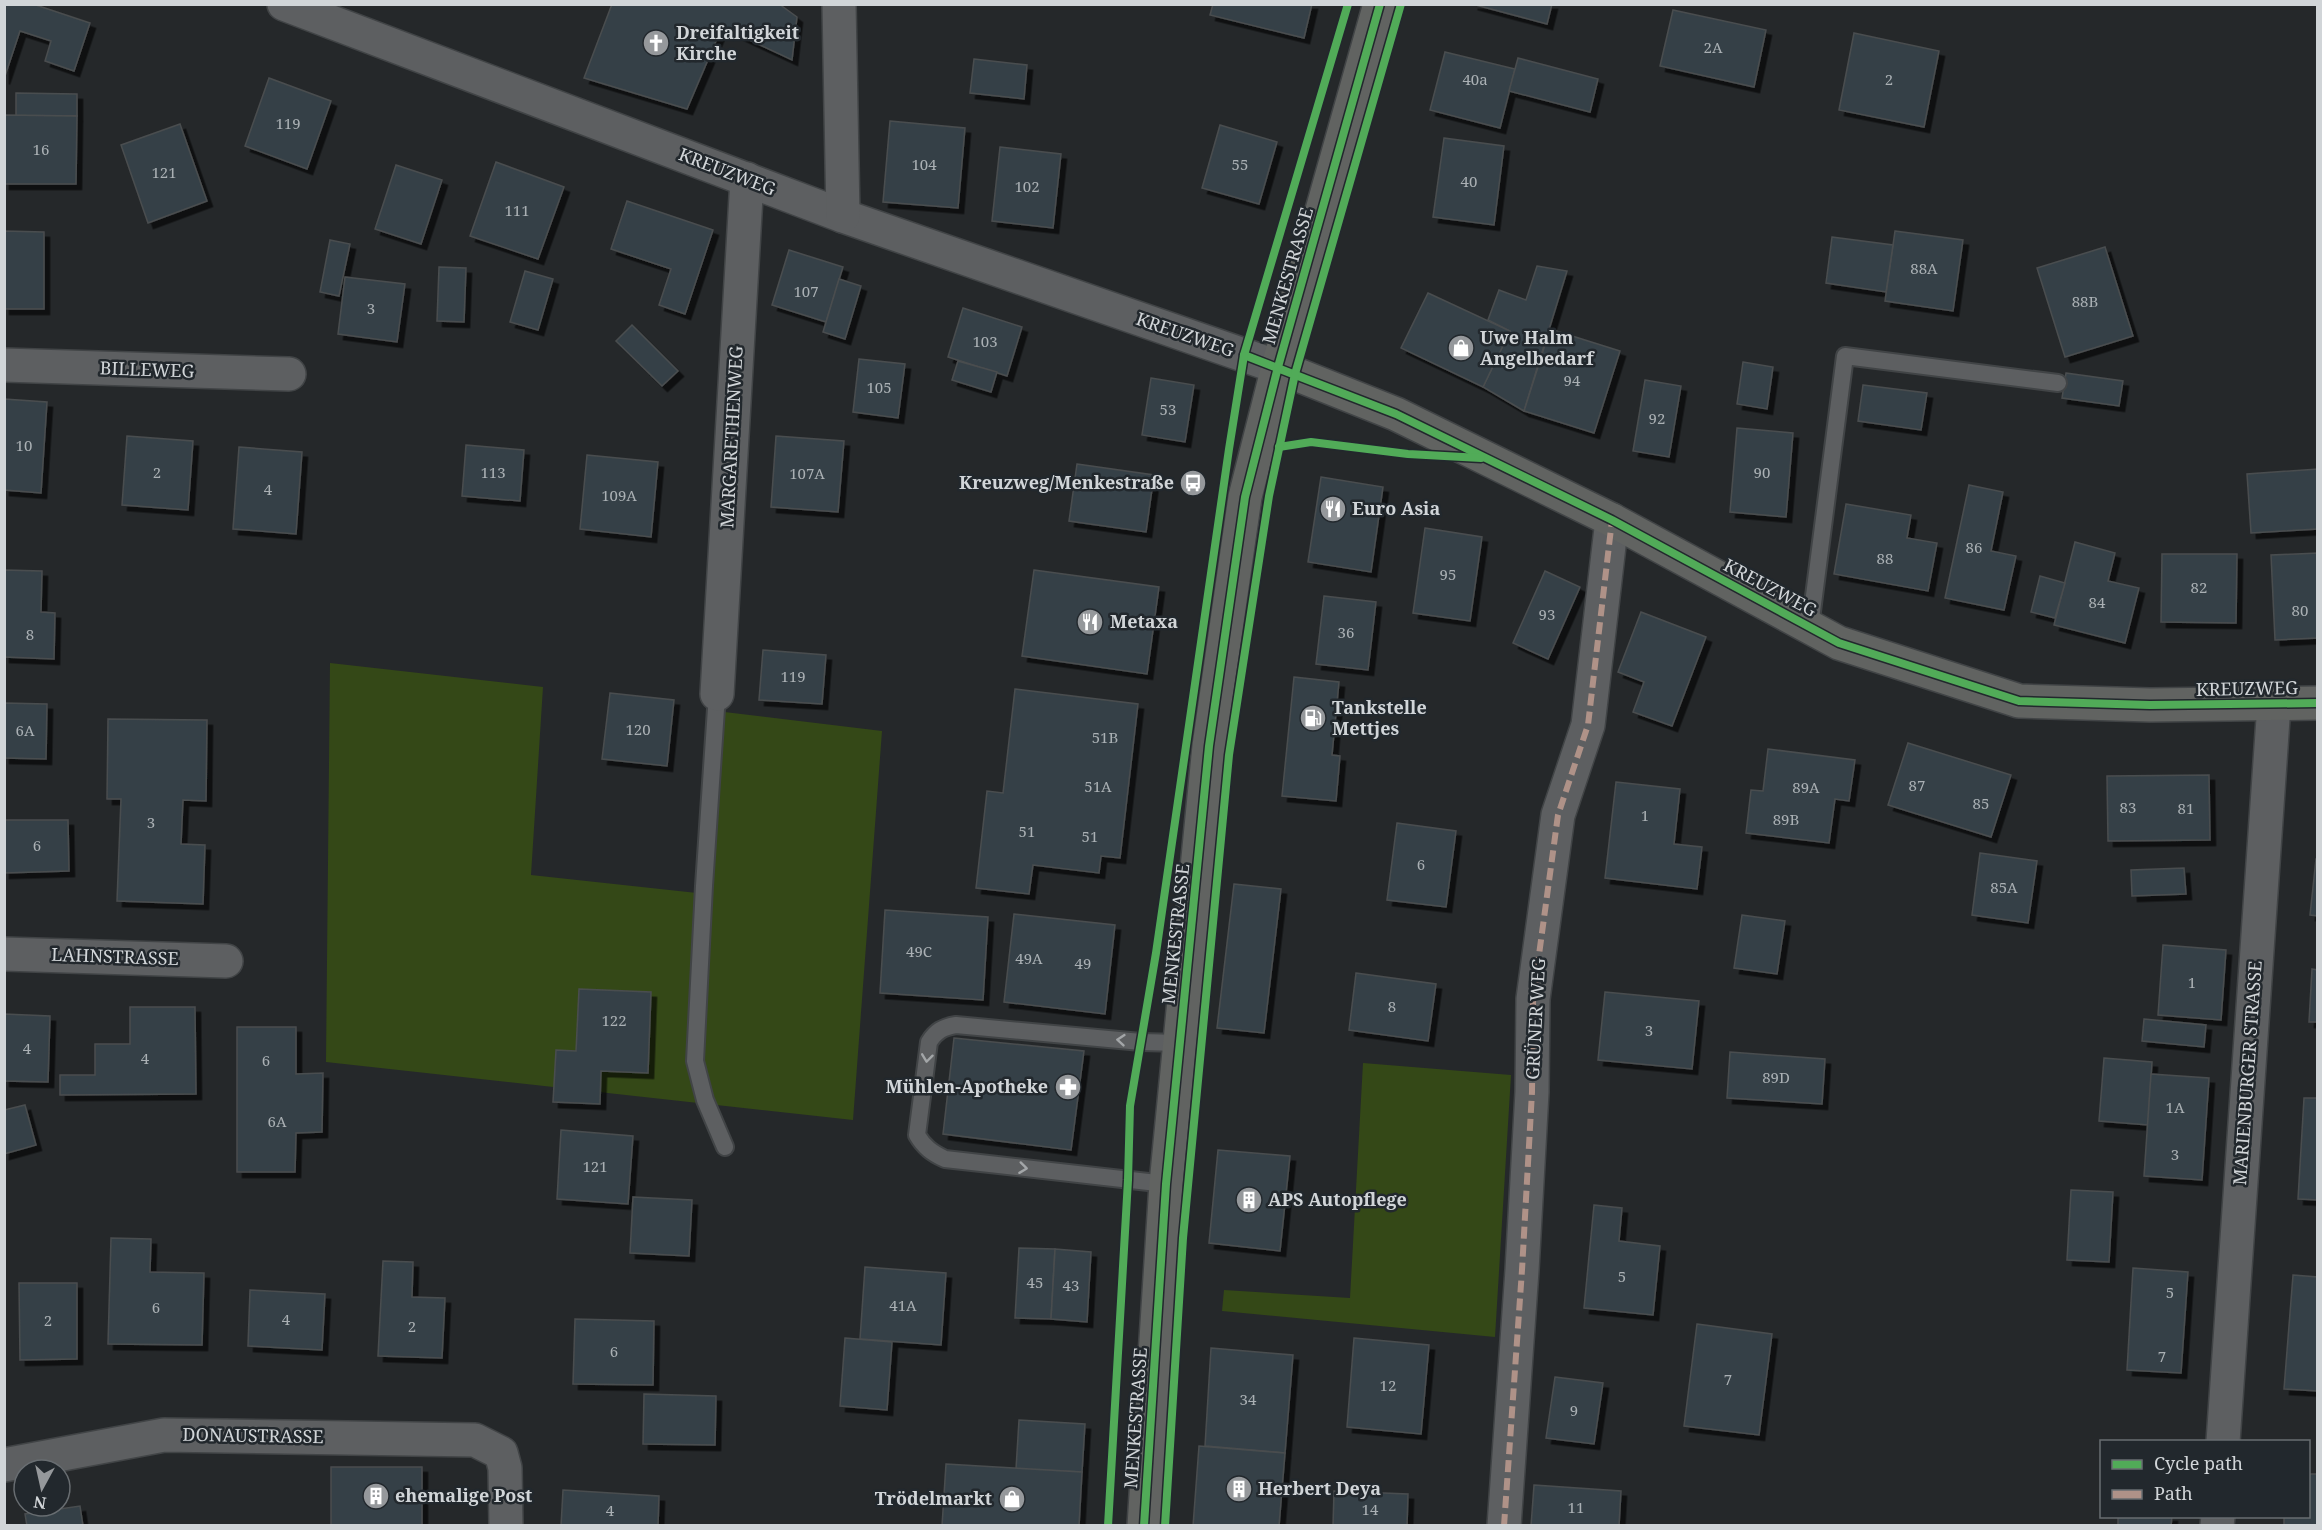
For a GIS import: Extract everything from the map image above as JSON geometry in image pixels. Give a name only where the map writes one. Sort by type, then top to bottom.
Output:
[{"type":"street","name":"KREUZWEG","points":[[284,4],[843,216],[1278,367],[1396,414],[1612,520],[1839,643],[2019,701],[2150,705],[2318,702]]},
{"type":"street","points":[[839,4],[843,216]]},
{"type":"street","name":"MENKESTRASSE","points":[[1144,1526],[1166,1184],[1211,734],[1245,497],[1278,367],[1380,4]]},
{"type":"street","name":"MARGARETHENWEG","points":[[717,694],[747,179]]},
{"type":"street","name":"BILLEWEG","points":[[4,365],[289,374]]},
{"type":"street","name":"GRÜNER WEG","points":[[1504,1526],[1532,1092],[1533,999],[1558,815],[1588,725],[1612,520]]},
{"type":"street","name":"MARIENBURGER STRASSE","points":[[2223,1440],[2274,704]]},
{"type":"street","name":"LAHNSTRASSE","points":[[4,954],[226,961]]},
{"type":"street","name":"DONAUSTRASSE","points":[[4,1465],[164,1435],[475,1440],[501,1453],[505,1468],[506,1526]]},
{"type":"lane","points":[[1810,627],[1845,356],[2058,383]]},
{"type":"lane","points":[[717,694],[695,1061],[705,1100],[725,1147]]},
{"type":"lane","points":[[1166,1184],[945,1159],[933,1154],[922,1145],[917,1135],[929,1042],[934,1033],[944,1027],[956,1025],[1141,1042],[1180,1043]]},
{"type":"green space","points":[[330,663],[543,687],[531,875],[697,893],[708,710],[882,731],[853,1120],[326,1062]]},
{"type":"green space","points":[[1363,1063],[1511,1075],[1495,1337],[1222,1311],[1224,1290],[1350,1298]]},
{"type":"building","points":[[4,4],[33,4],[90,23],[74,71],[45,61],[51,41],[20,31],[4,79]]},
{"type":"building","name":"Dreifaltigkeit Kirche","points":[[612,4],[779,4],[797,17],[792,60],[722,27],[687,109],[584,78]]},
{"type":"building","points":[[1213,4],[1312,4],[1304,38],[1210,15]]},
{"type":"building","points":[[1472,4],[1552,4],[1547,24]]},
{"type":"building","points":[[1673,10],[1766,30],[1754,87],[1660,66]]},
{"type":"building","points":[[1854,33],[1939,51],[1924,127],[1839,110]]},
{"type":"building","points":[[1445,52],[1515,69],[1500,128],[1430,110]]},
{"type":"building","points":[[1518,58],[1598,79],[1590,112],[1509,91]]},
{"type":"building","points":[[974,59],[1027,65],[1024,99],[970,93]]},
{"type":"building","points":[[269,78],[331,101],[307,169],[245,146]]},
{"type":"building","points":[[16,93],[77,94],[77,116],[16,116]]},
{"type":"building","points":[[4,115],[77,116],[76,184],[4,184]]},
{"type":"building","points":[[890,121],[965,128],[958,208],[883,202]]},
{"type":"building","points":[[180,124],[207,201],[148,223],[121,145]]},
{"type":"building","points":[[1220,125],[1277,142],[1259,204],[1202,188]]},
{"type":"building","points":[[1444,138],[1504,146],[1494,225],[1433,217]]},
{"type":"building","points":[[1000,147],[1061,154],[1053,228],[992,221]]},
{"type":"building","points":[[496,162],[564,187],[538,259],[470,236]]},
{"type":"building","points":[[396,165],[442,180],[421,244],[375,229]]},
{"type":"building","points":[[627,201],[713,230],[685,314],[659,305],[671,269],[611,249]]},
{"type":"building","points":[[4,231],[44,232],[44,309],[4,309]]},
{"type":"building","points":[[1895,231],[1963,240],[1953,311],[1885,301]]},
{"type":"building","points":[[1832,237],[1893,245],[1886,292],[1826,283]]},
{"type":"building","points":[[330,240],[350,244],[339,296],[320,292]]},
{"type":"building","points":[[2105,247],[2133,336],[2065,357],[2037,268]]},
{"type":"building","points":[[789,250],[843,267],[826,322],[772,305]]},
{"type":"building","points":[[1537,266],[1567,271],[1524,411],[1483,387],[1510,331],[1488,320],[1499,290],[1526,300]]},
{"type":"building","points":[[439,267],[466,268],[464,322],[437,321]]},
{"type":"building","points":[[525,271],[553,279],[538,330],[510,322]]},
{"type":"building","points":[[345,277],[405,284],[397,342],[338,334]]},
{"type":"building","points":[[839,279],[861,286],[845,339],[823,332]]},
{"type":"building","points":[[1428,293],[1510,331],[1483,387],[1401,348]]},
{"type":"building","points":[[963,308],[1022,327],[1007,376],[948,357]]},
{"type":"building","points":[[632,325],[678,371],[662,386],[616,341]]},
{"type":"building","points":[[1550,329],[1620,351],[1594,433],[1524,411]]},
{"type":"building","points":[[859,359],[905,364],[898,418],[853,412]]},
{"type":"building","points":[[958,361],[997,372],[991,392],[952,380]]},
{"type":"building","points":[[1743,362],[1773,367],[1767,409],[1737,404]]},
{"type":"building","points":[[2066,373],[2123,381],[2119,406],[2062,398]]},
{"type":"building","points":[[1151,378],[1194,385],[1185,442],[1142,435]]},
{"type":"building","points":[[1645,380],[1681,386],[1669,457],[1633,451]]},
{"type":"building","points":[[1863,385],[1927,393],[1921,430],[1858,421]]},
{"type":"building","points":[[4,399],[47,402],[41,493],[4,490]]},
{"type":"building","points":[[1737,428],[1793,433],[1786,517],[1730,512]]},
{"type":"building","points":[[127,436],[193,441],[188,510],[122,505]]},
{"type":"building","points":[[776,436],[844,441],[838,512],[771,507]]},
{"type":"building","points":[[466,445],[524,450],[520,501],[462,496]]},
{"type":"building","points":[[239,447],[302,452],[296,534],[233,529]]},
{"type":"building","points":[[587,455],[658,462],[651,537],[580,529]]},
{"type":"building","points":[[1077,464],[1154,475],[1146,532],[1069,521]]},
{"type":"building","points":[[2318,469],[2318,529],[2251,533],[2247,474]]},
{"type":"building","points":[[1321,477],[1383,487],[1371,572],[1308,562]]},
{"type":"building","points":[[1969,485],[2003,492],[1991,551],[2016,556],[2004,610],[1945,598]]},
{"type":"building","points":[[1846,504],[1911,515],[1907,538],[1937,543],[1928,591],[1834,574]]},
{"type":"building","points":[[1425,528],[1482,537],[1470,621],[1413,613]]},
{"type":"building","points":[[2075,542],[2115,553],[2108,581],[2139,588],[2125,643],[2054,625]]},
{"type":"building","points":[[2318,553],[2318,638],[2275,640],[2271,555]]},
{"type":"building","points":[[2162,554],[2237,554],[2236,623],[2161,622]]},
{"type":"building","points":[[4,570],[42,571],[41,612],[55,613],[54,659],[4,657]]},
{"type":"building","name":"Metaxa","points":[[1034,570],[1159,587],[1147,674],[1022,656]]},
{"type":"building","points":[[1545,571],[1580,587],[1548,659],[1513,643]]},
{"type":"building","points":[[2040,576],[2065,583],[2055,618],[2031,612]]},
{"type":"building","points":[[1324,596],[1376,602],[1368,670],[1316,664]]},
{"type":"building","points":[[1641,612],[1706,637],[1672,726],[1633,712],[1644,682],[1618,672]]},
{"type":"building","points":[[763,650],[826,655],[822,704],[759,700]]},
{"type":"building","name":"Tankstelle Mettjes","points":[[1294,677],[1339,682],[1332,755],[1340,756],[1336,801],[1282,796]]},
{"type":"building","points":[[1015,689],[1138,704],[1120,858],[1101,856],[1099,873],[1033,865],[1029,894],[976,888],[987,791],[1003,793]]},
{"type":"building","points":[[610,693],[674,700],[667,766],[602,759]]},
{"type":"building","points":[[4,703],[47,704],[46,759],[4,758]]},
{"type":"building","points":[[108,719],[207,720],[206,801],[183,800],[181,844],[205,845],[203,904],[117,901],[121,799],[107,799]]},
{"type":"building","points":[[1908,743],[2011,775],[1991,837],[1888,805]]},
{"type":"building","points":[[1768,749],[1855,760],[1849,801],[1835,799],[1829,843],[1746,833],[1751,790],[1763,791]]},
{"type":"building","points":[[2209,775],[2210,840],[2108,841],[2107,776]]},
{"type":"building","points":[[1616,782],[1680,789],[1674,844],[1702,847],[1697,889],[1605,878]]},
{"type":"building","points":[[4,820],[68,820],[69,871],[4,873]]},
{"type":"building","points":[[1397,823],[1456,831],[1446,907],[1387,900]]},
{"type":"building","points":[[1980,853],[2037,861],[2028,923],[1972,915]]},
{"type":"building","points":[[2316,859],[2318,859],[2318,916],[2310,915]]},
{"type":"building","points":[[2184,868],[2186,894],[2132,896],[2131,870]]},
{"type":"building","points":[[1234,884],[1281,889],[1264,1033],[1217,1028]]},
{"type":"building","points":[[885,910],[988,917],[983,1000],[880,993]]},
{"type":"building","points":[[1014,914],[1115,925],[1105,1014],[1004,1002]]},
{"type":"building","points":[[1742,915],[1785,921],[1777,974],[1734,968]]},
{"type":"building","points":[[2163,945],[2226,950],[2221,1020],[2158,1015]]},
{"type":"building","points":[[2312,969],[2318,970],[2318,1022],[2309,1022]]},
{"type":"building","points":[[1356,973],[1436,984],[1428,1041],[1349,1030]]},
{"type":"building","points":[[579,989],[651,992],[648,1073],[601,1071],[600,1104],[553,1102],[556,1050],[576,1051]]},
{"type":"building","points":[[1605,992],[1699,1001],[1692,1069],[1598,1060]]},
{"type":"building","points":[[130,1007],[195,1007],[196,1094],[60,1095],[60,1075],[95,1075],[95,1044],[130,1044]]},
{"type":"building","points":[[4,1014],[50,1016],[48,1082],[4,1081]]},
{"type":"building","points":[[2144,1019],[2206,1025],[2204,1047],[2142,1041]]},
{"type":"building","points":[[237,1027],[296,1027],[296,1074],[323,1073],[322,1132],[296,1133],[295,1172],[237,1172]]},
{"type":"building","points":[[954,1038],[1084,1051],[1071,1150],[943,1134]]},
{"type":"building","points":[[1730,1052],[1825,1059],[1822,1104],[1727,1098]]},
{"type":"building","points":[[2104,1058],[2152,1062],[2148,1125],[2099,1121]]},
{"type":"building","points":[[2151,1074],[2209,1078],[2202,1180],[2144,1176]]},
{"type":"building","points":[[2304,1098],[2318,1098],[2318,1200],[2298,1199]]},
{"type":"building","points":[[25,1105],[36,1145],[4,1154],[4,1110]]},
{"type":"building","points":[[561,1130],[633,1136],[628,1204],[557,1199]]},
{"type":"building","name":"APS Autopflege","points":[[1218,1150],[1290,1156],[1280,1251],[1209,1243]]},
{"type":"building","points":[[2071,1190],[2113,1192],[2109,1262],[2067,1260]]},
{"type":"building","points":[[633,1197],[692,1200],[689,1256],[630,1253]]},
{"type":"building","points":[[1594,1205],[1622,1208],[1619,1241],[1660,1246],[1653,1315],[1584,1308]]},
{"type":"building","points":[[111,1238],[151,1239],[150,1272],[204,1273],[202,1345],[108,1344]]},
{"type":"building","points":[[1019,1248],[1055,1249],[1051,1319],[1015,1318]]},
{"type":"building","points":[[1055,1249],[1091,1252],[1087,1322],[1051,1319]]},
{"type":"building","points":[[383,1261],[413,1262],[412,1297],[445,1298],[442,1358],[378,1356]]},
{"type":"building","points":[[865,1267],[946,1273],[941,1345],[860,1339]]},
{"type":"building","points":[[2133,1268],[2188,1272],[2181,1373],[2127,1370]]},
{"type":"building","points":[[2293,1275],[2318,1277],[2318,1391],[2284,1389]]},
{"type":"building","points":[[19,1283],[77,1283],[77,1359],[20,1360]]},
{"type":"building","points":[[250,1290],[325,1294],[322,1350],[248,1346]]},
{"type":"building","points":[[575,1319],[654,1321],[653,1385],[573,1384]]},
{"type":"building","points":[[1697,1324],[1772,1334],[1759,1435],[1684,1426]]},
{"type":"building","points":[[845,1338],[892,1342],[887,1410],[840,1406]]},
{"type":"building","points":[[1354,1338],[1429,1345],[1421,1434],[1347,1427]]},
{"type":"building","points":[[1211,1348],[1293,1355],[1285,1453],[1205,1446]]},
{"type":"building","points":[[1555,1377],[1603,1383],[1594,1444],[1546,1438]]},
{"type":"building","points":[[644,1394],[716,1396],[715,1445],[643,1444]]},
{"type":"building","points":[[1019,1420],[1085,1424],[1082,1472],[1016,1469]]},
{"type":"building","name":"Herbert Deya","points":[[1199,1446],[1285,1453],[1279,1526],[1193,1526]]},
{"type":"building","name":"Trödelmarkt","points":[[946,1464],[1082,1472],[1079,1526],[942,1526]]},
{"type":"building","name":"ehemalige Post","points":[[331,1467],[422,1467],[422,1526],[331,1526]]},
{"type":"building","points":[[2310,1474],[2318,1474],[2318,1526],[2284,1526],[2284,1518],[2310,1518]]},
{"type":"building","points":[[1534,1485],[1621,1491],[1619,1526],[1531,1526]]},
{"type":"building","points":[[563,1490],[659,1496],[658,1526],[561,1526]]},
{"type":"building","points":[[1334,1491],[1408,1494],[1407,1526],[1333,1526]]},
{"type":"building","points":[[80,1506],[83,1526],[27,1526],[26,1518],[72,1518],[72,1507]]},
{"type":"building","points":[[2118,1518],[2172,1518],[2171,1526],[2118,1526]]},
{"type":"marked path","points":[[1504,1526],[1532,1092],[1533,999],[1558,815],[1588,725],[1612,520]]},
{"type":"cycle path","points":[[1108,1526],[1128,1180],[1130,1106],[1156,953],[1229,449],[1244,355],[1348,4]]},
{"type":"cycle path","points":[[1144,1526],[1166,1184],[1209,746],[1245,497],[1278,367],[1380,4]]},
{"type":"cycle path","points":[[1165,1526],[1183,1238],[1229,755],[1269,496],[1295,374],[1401,4]]},
{"type":"cycle path","points":[[1244,355],[1396,414],[1612,520],[1839,643],[2019,701],[2150,705],[2318,703]]},
{"type":"cycle path","points":[[1279,447],[1311,442],[1408,454],[1481,458]]},
{"type":"place","name":"Dreifaltigkeit Kirche","points":[[656,43]]},
{"type":"place","name":"Uwe Halm Angelbedarf","points":[[1461,348]]},
{"type":"place","name":"Kreuzweg/Menkestraße","points":[[1193,483]]},
{"type":"place","name":"Euro Asia","points":[[1333,509]]},
{"type":"place","name":"Metaxa","points":[[1090,622]]},
{"type":"place","name":"Tankstelle Mettjes","points":[[1313,718]]},
{"type":"place","name":"Mühlen-Apotheke","points":[[1068,1087]]},
{"type":"place","name":"APS Autopflege","points":[[1249,1200]]},
{"type":"place","name":"Herbert Deya","points":[[1239,1489]]},
{"type":"place","name":"ehemalige Post","points":[[376,1496]]},
{"type":"place","name":"Trödelmarkt","points":[[1012,1499]]}]
